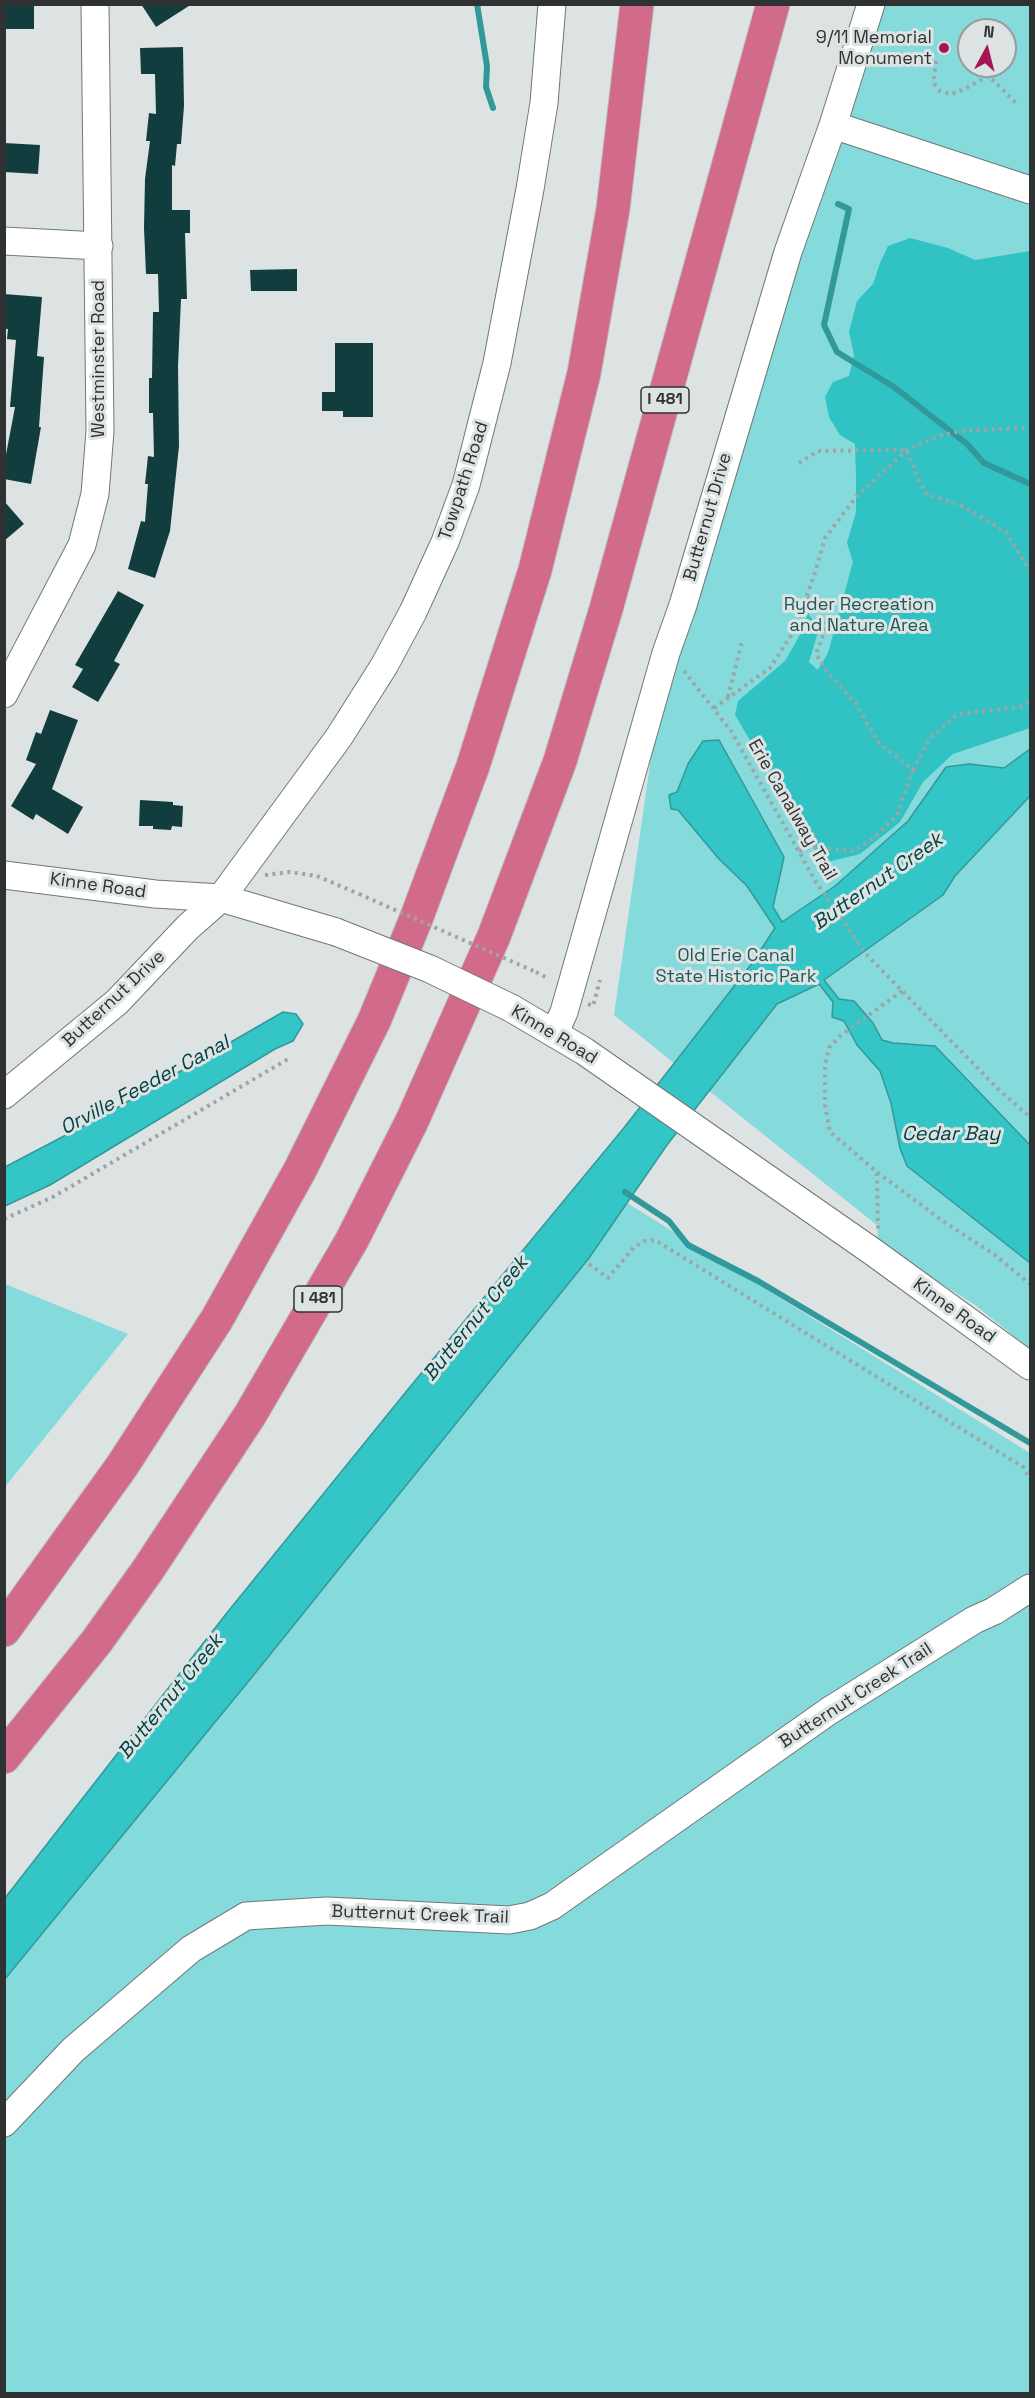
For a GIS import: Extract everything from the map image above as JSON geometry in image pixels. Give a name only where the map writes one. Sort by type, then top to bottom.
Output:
[{"type":"highway","points":[[4,1630],[122,1466],[217,1319],[311,1148],[374,1021],[416,919],[473,766],[535,570],[584,373],[613,209],[637,4]]},
{"type":"highway","name":"I 481","points":[[4,1757],[97,1641],[147,1571],[250,1415],[352,1240],[412,1121],[494,936],[560,761],[606,609],[773,4]]},
{"type":"street","name":"Westminster Road","points":[[4,694],[12,661],[82,545],[95,494],[100,431],[95,4]]},
{"type":"street","name":"Towpath Road","points":[[221,898],[312,776],[384,666],[430,576],[466,485],[497,363],[528,200],[544,103],[552,4]]},
{"type":"street","name":"Butternut Drive","points":[[555,1032],[564,1012],[666,653],[683,605],[785,263],[833,125],[871,4]]},
{"type":"street","points":[[833,125],[1030,190]]},
{"type":"street","points":[[4,241],[99,246]]},
{"type":"street","name":"Kinne Road","points":[[4,875],[155,894],[221,898],[336,932],[430,969],[511,1008],[584,1051],[873,1252],[1030,1366]]},
{"type":"street","name":"Butternut Drive","points":[[4,1095],[117,1002],[188,927],[221,898]]},
{"type":"street","name":"Butternut Creek Trail","points":[[4,2124],[82,2043],[191,1949],[246,1916],[327,1911],[509,1920],[530,1916],[552,1906],[828,1711],[1030,1588]]},
{"type":"path","points":[[936,61],[935,85],[940,91],[951,94],[958,92],[990,76],[1018,105]]},
{"type":"path","points":[[714,708],[770,668],[794,631],[825,538],[856,496],[907,450],[941,435],[969,430],[1030,429]]},
{"type":"path","points":[[799,463],[818,451],[907,450]]},
{"type":"path","points":[[907,450],[918,479],[927,494],[962,506],[1006,532],[1030,571]]},
{"type":"path","points":[[806,597],[827,624],[816,654],[856,704],[878,742],[913,770]]},
{"type":"path","points":[[728,698],[742,641]]},
{"type":"path","name":"Erie Canalway Trail","points":[[682,669],[731,731],[816,882],[865,953],[1000,1091],[1030,1117]]},
{"type":"path","points":[[799,851],[811,847],[854,851],[874,838],[897,815],[913,770],[928,739],[958,714],[1020,708],[1030,702]]},
{"type":"path","points":[[240,870],[270,876],[290,872],[317,876],[536,972]]},
{"type":"path","points":[[902,991],[840,1036],[829,1048],[825,1064],[825,1105],[830,1132],[877,1172],[940,1219],[995,1255],[1030,1284]]},
{"type":"path","points":[[4,1219],[53,1197],[288,1059]]},
{"type":"path","points":[[873,1252],[878,1229],[877,1172]]},
{"type":"path","points":[[589,1264],[608,1278],[634,1246],[645,1240],[655,1240],[1023,1467],[1030,1479]]},
{"type":"green space","name":"Ryder Recreation and Nature Area","points":[[871,5],[1030,5],[1030,1349],[975,1305],[877,1243],[878,1226],[614,1015],[666,653]]},
{"type":"green space","points":[[910,238],[948,248],[975,260],[1030,251],[1030,728],[953,754],[923,782],[900,822],[860,854],[823,863],[735,715],[738,701],[785,661],[801,633],[808,613],[819,629],[809,662],[818,670],[828,653],[853,562],[847,543],[856,512],[856,476],[855,444],[840,435],[829,417],[825,397],[833,382],[849,376],[854,355],[849,332],[857,301],[873,284],[888,246]]},
{"type":"green space","points":[[603,1188],[1030,1453],[1030,2393],[5,2393],[4,1929]]},
{"type":"green space","points":[[5,1284],[128,1334],[5,1487]]},
{"type":"water","points":[[719,740],[784,857],[773,907],[782,922],[835,886],[908,821],[946,767],[969,764],[1004,768],[1030,749],[1030,796],[955,876],[943,895],[824,980],[839,999],[854,1001],[873,1023],[882,1040],[935,1046],[1030,1145],[1030,1263],[907,1166],[900,1148],[891,1103],[880,1071],[857,1045],[844,1021],[832,1017],[833,1002],[819,984],[777,1004],[667,1145],[589,1258],[252,1677],[5,1979],[5,1898],[226,1614],[623,1129],[753,962],[775,928],[747,886],[719,859],[678,810],[671,809],[669,795],[677,792],[688,764],[703,741]]},
{"type":"water","points":[[283,1012],[296,1014],[303,1024],[293,1041],[275,1049],[50,1185],[5,1206],[5,1167],[106,1114]]},
{"type":"building","points":[[4,4],[34,4],[34,29],[4,29]]},
{"type":"building","points":[[141,4],[192,4],[156,27]]},
{"type":"building","points":[[183,47],[184,106],[181,144],[177,144],[175,166],[172,165],[172,210],[190,210],[190,233],[185,233],[187,299],[181,299],[178,366],[179,446],[170,531],[155,578],[128,569],[141,521],[145,522],[148,456],[154,457],[153,413],[149,413],[149,378],[152,378],[153,312],[159,312],[158,274],[146,274],[144,228],[145,179],[150,141],[146,141],[149,113],[156,114],[155,74],[141,74],[140,48]]},
{"type":"building","points":[[4,143],[40,145],[38,174],[4,172]]},
{"type":"building","points":[[297,269],[297,291],[251,291],[250,270]]},
{"type":"building","points":[[4,294],[42,297],[37,356],[44,357],[39,427],[41,427],[31,484],[4,479],[4,465],[15,407],[10,407],[16,340],[7,339],[8,329],[4,329]]},
{"type":"building","points":[[335,343],[373,343],[373,417],[343,417],[343,411],[322,411],[322,392],[335,392]]},
{"type":"building","points":[[4,501],[24,524],[4,541]]},
{"type":"building","points":[[118,591],[144,605],[114,661],[120,664],[98,702],[72,687],[83,669],[75,665]]},
{"type":"building","points":[[50,710],[78,720],[52,789],[83,807],[68,834],[36,814],[33,820],[11,806],[36,764],[26,760],[36,732],[41,734]]},
{"type":"building","points":[[140,800],[173,802],[173,805],[183,806],[182,827],[172,826],[171,830],[139,826]]},
{"type":"waterway","points":[[477,4],[487,66],[486,87],[493,108]]},
{"type":"waterway","points":[[838,204],[849,209],[824,325],[837,352],[894,387],[967,444],[984,463],[1030,484]]},
{"type":"waterway","points":[[625,1192],[669,1221],[688,1245],[758,1281],[1030,1443]]},
{"type":"place","name":"9/11 Memorial Monument","points":[[944,48]]},
{"type":"water label","name":"Butternut Creek","points":[[878,882]]},
{"type":"water label","name":"Orville Feeder Canal","points":[[145,1086]]},
{"type":"water label","name":"Cedar Bay","points":[[951,1135]]},
{"type":"water label","name":"Butternut Creek","points":[[476,1319]]},
{"type":"water label","name":"Butternut Creek","points":[[171,1697]]},
{"type":"park label","name":"Old Erie Canal State Historic Park","points":[[736,966]]}]
